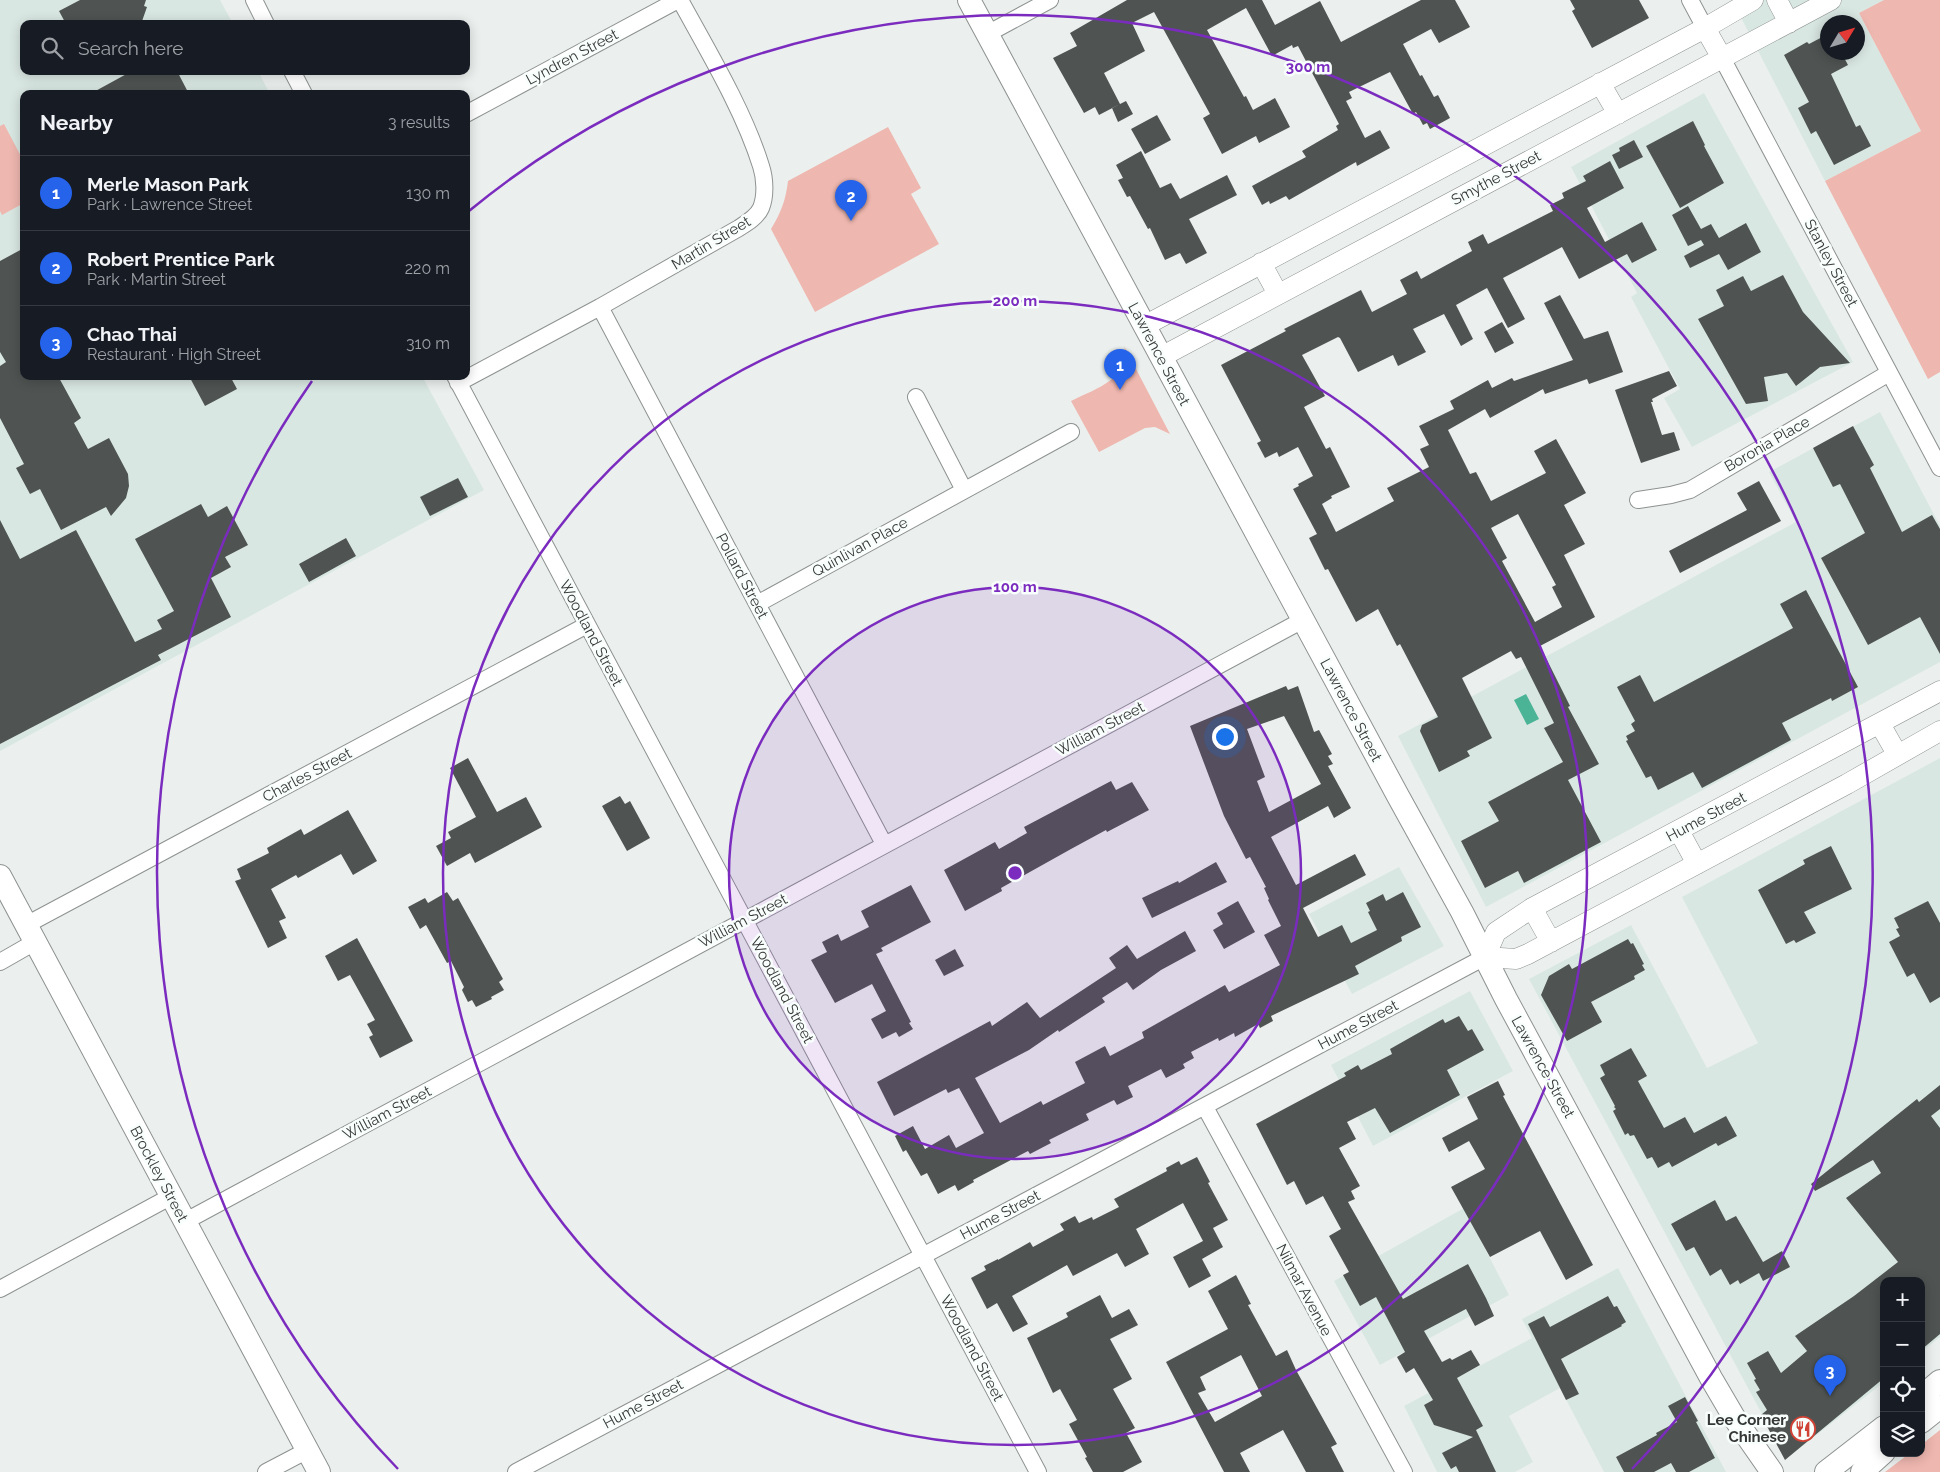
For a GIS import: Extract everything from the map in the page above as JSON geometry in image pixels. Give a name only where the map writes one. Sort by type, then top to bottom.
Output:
[{"type":"main road","name":"Lawrence Street","points":[[969,0],[1707,1369],[1735,1419],[1772,1472]]},
{"type":"main road","name":"Brockley Street","points":[[0,876],[319,1472]]},
{"type":"main road","points":[[1925,1393],[1940,1381]]},
{"type":"main road","points":[[1925,1419],[1940,1407]]},
{"type":"main road","name":"Lawrence Street","points":[[1735,1419],[1751,1472]]},
{"type":"main road","points":[[1826,1472],[1880,1430]]},
{"type":"main road","points":[[1862,1472],[1880,1456]]},
{"type":"street","points":[[254,0],[264,20]]},
{"type":"street","name":"Lyndren Street","points":[[470,112],[679,0]]},
{"type":"street","name":"Martin Street","points":[[470,372],[600,307],[751,221],[761,208],[765,188],[762,168],[742,118],[679,0]]},
{"type":"street","points":[[987,34],[1050,0]]},
{"type":"street","points":[[1690,0],[1722,58]]},
{"type":"street","points":[[1144,326],[1705,28],[1753,0]]},
{"type":"street","points":[[1777,0],[1789,23]]},
{"type":"street","name":"Smythe Street","points":[[1161,357],[1832,0]]},
{"type":"street","name":"Stanley Street","points":[[1722,58],[1940,468]]},
{"type":"street","points":[[294,75],[302,90]]},
{"type":"street","points":[[1600,84],[1618,114]]},
{"type":"street","points":[[1261,264],[1278,294]]},
{"type":"street","name":"Pollard Street","points":[[600,307],[884,844]]},
{"type":"street","name":"Boronia Place","points":[[1638,500],[1690,490],[1890,373]]},
{"type":"street","name":"Woodland Street","points":[[457,380],[1038,1472]]},
{"type":"street","points":[[916,397],[964,490]]},
{"type":"street","name":"Quinlivan Place","points":[[757,604],[1070,432]]},
{"type":"street","name":"William Street","points":[[184,1222],[1303,620]]},
{"type":"street","name":"Charles Street","points":[[0,962],[31,934],[587,625]]},
{"type":"street","name":"Hume Street","points":[[516,1472],[1485,957],[1496,932],[1532,908],[1940,691]]},
{"type":"street","points":[[1880,724],[1897,754]]},
{"type":"street","points":[[1485,957],[1516,959],[1551,942],[1847,784],[1940,731]]},
{"type":"street","points":[[1679,831],[1698,864]]},
{"type":"street","points":[[1532,908],[1551,942]]},
{"type":"street","name":"Nilmar Avenue","points":[[1205,1107],[1404,1472]]},
{"type":"street","points":[[0,1289],[170,1196]]},
{"type":"street","points":[[266,1472],[308,1450]]},
{"type":"shaded area","points":[[0,0],[220,0],[231,20],[20,20],[20,75],[260,75],[268,90],[20,90],[20,380],[424,380],[484,490],[0,751]]},
{"type":"shaded area","points":[[1732,0],[1884,0],[1859,13],[1860,15],[1820,15],[1820,60],[1865,60],[1865,24],[1921,131],[1825,181]]},
{"type":"shaded area","points":[[1884,0],[1940,0],[1940,372],[1928,379],[1825,181],[1921,131],[1865,24],[1865,15],[1860,15],[1859,13]]},
{"type":"shaded area","points":[[1704,93],[1853,362],[1692,447],[1664,398],[1680,389],[1631,297],[1637,293],[1571,167]]},
{"type":"shaded area","points":[[4,124],[20,154],[20,205],[2,215],[0,211],[0,126]]},
{"type":"shaded area","points":[[888,127],[921,188],[911,194],[939,244],[815,312],[771,229],[782,206],[788,181]]},
{"type":"shaded area","points":[[1124,346],[1170,434],[1155,427],[1145,428],[1099,452],[1071,401],[1100,387],[1118,374],[1126,357]]},
{"type":"shaded area","points":[[1880,412],[1940,526],[1940,662],[1486,907],[1398,736],[1796,522],[1769,472]]},
{"type":"shaded area","points":[[1526,694],[1539,719],[1527,725],[1514,700]]},
{"type":"shaded area","points":[[1940,758],[1940,1337],[1925,1349],[1925,1277],[1880,1277],[1880,1385],[1786,1459],[1529,979],[1631,925],[1707,1068],[1758,1043],[1682,897]]},
{"type":"shaded area","points":[[1399,867],[1444,946],[1352,994],[1309,914]]},
{"type":"shaded area","points":[[1470,991],[1513,1071],[1373,1146],[1331,1065]]},
{"type":"shaded area","points":[[1464,1208],[1509,1295],[1380,1365],[1334,1281]]},
{"type":"shaded area","points":[[1618,1268],[1726,1472],[1604,1472],[1560,1388],[1509,1416],[1533,1462],[1515,1472],[1437,1472],[1404,1406],[1532,1338],[1522,1319]]},
{"type":"shaded area","points":[[1940,1430],[1940,1472],[1885,1472],[1905,1457],[1925,1457],[1925,1442]]},
{"type":"building","points":[[80,0],[146,0],[144,6],[147,7],[142,20],[64,20],[59,11]]},
{"type":"building","points":[[1127,0],[1262,0],[1275,25],[1320,1],[1341,42],[1421,0],[1455,0],[1470,27],[1439,43],[1431,29],[1403,44],[1420,76],[1422,75],[1434,97],[1438,95],[1450,118],[1430,129],[1427,123],[1423,125],[1416,112],[1413,114],[1390,72],[1349,92],[1352,98],[1346,101],[1365,138],[1380,130],[1390,148],[1357,166],[1356,162],[1289,200],[1286,196],[1270,204],[1269,201],[1262,205],[1252,186],[1306,157],[1302,151],[1338,130],[1336,126],[1339,124],[1298,46],[1293,48],[1292,45],[1272,56],[1246,8],[1207,30],[1253,110],[1275,98],[1290,127],[1259,143],[1256,136],[1222,154],[1203,118],[1210,114],[1154,12],[1132,23],[1145,51],[1104,73],[1120,104],[1099,115],[1095,107],[1084,113],[1053,58],[1077,46],[1070,33]]},
{"type":"building","points":[[1570,0],[1639,0],[1649,18],[1592,48],[1572,11],[1575,9]]},
{"type":"building","points":[[1820,38],[1820,60],[1845,60],[1848,65],[1831,74],[1856,127],[1860,125],[1871,146],[1834,165],[1816,131],[1811,134],[1798,108],[1809,102],[1784,55],[1807,42],[1809,44]]},
{"type":"building","points":[[125,75],[179,75],[187,90],[97,90]]},
{"type":"building","points":[[1126,101],[1133,114],[1118,122],[1112,108]]},
{"type":"building","points":[[1157,115],[1171,140],[1145,154],[1131,129]]},
{"type":"building","points":[[1693,121],[1724,183],[1680,208],[1646,146]]},
{"type":"building","points":[[1634,140],[1643,157],[1619,169],[1612,155],[1620,151],[1619,148]]},
{"type":"building","points":[[1141,151],[1160,188],[1171,183],[1180,199],[1227,175],[1237,195],[1189,219],[1207,253],[1186,264],[1180,253],[1165,260],[1150,228],[1148,229],[1130,196],[1127,197],[1118,180],[1123,178],[1116,165]]},
{"type":"building","points":[[1610,161],[1624,188],[1587,208],[1605,242],[1642,222],[1657,250],[1632,263],[1627,254],[1579,279],[1562,247],[1503,278],[1525,319],[1508,328],[1487,288],[1456,305],[1473,339],[1461,346],[1444,314],[1413,329],[1426,352],[1398,366],[1393,355],[1358,372],[1338,337],[1302,355],[1325,396],[1304,407],[1326,449],[1330,447],[1350,487],[1331,496],[1332,498],[1322,504],[1336,532],[1394,501],[1387,488],[1429,467],[1420,449],[1429,445],[1419,426],[1454,409],[1450,401],[1488,380],[1492,388],[1512,378],[1514,381],[1573,360],[1544,303],[1560,295],[1584,339],[1608,331],[1623,372],[1589,384],[1587,379],[1545,394],[1543,389],[1490,418],[1485,409],[1448,430],[1470,474],[1476,472],[1491,501],[1546,473],[1534,451],[1556,439],[1586,493],[1564,505],[1585,544],[1564,555],[1595,617],[1540,646],[1570,706],[1568,707],[1599,764],[1568,780],[1601,842],[1524,883],[1518,871],[1485,888],[1461,841],[1499,821],[1488,802],[1563,762],[1544,728],[1554,723],[1521,657],[1516,659],[1511,651],[1462,678],[1492,738],[1467,751],[1470,756],[1439,772],[1420,731],[1422,725],[1438,717],[1400,644],[1397,646],[1378,609],[1356,622],[1328,569],[1325,570],[1309,538],[1317,534],[1293,489],[1313,476],[1298,447],[1279,457],[1277,452],[1265,458],[1257,443],[1261,441],[1221,365],[1286,331],[1284,329],[1361,290],[1372,312],[1407,294],[1400,280],[1417,271],[1421,279],[1472,251],[1468,242],[1483,234],[1488,244],[1553,211],[1550,205],[1564,198],[1562,193],[1586,181],[1583,176]],"holes":[[[1518,514],[1556,585],[1552,587],[1562,607],[1535,622],[1502,561],[1507,558],[1491,528]]]},
{"type":"building","points":[[1688,206],[1701,229],[1711,224],[1719,238],[1746,223],[1761,252],[1728,270],[1719,254],[1690,268],[1684,256],[1704,245],[1701,240],[1688,246],[1672,215]]},
{"type":"building","points":[[20,250],[20,380],[60,380],[81,418],[74,423],[88,449],[109,438],[128,474],[129,486],[126,498],[111,516],[106,507],[61,530],[40,489],[30,494],[16,468],[24,464],[0,418],[0,366],[6,362],[0,352],[0,261]]},
{"type":"building","points":[[1783,275],[1803,312],[1850,363],[1820,367],[1796,386],[1787,373],[1764,377],[1768,401],[1746,404],[1698,319],[1724,306],[1716,290],[1743,276],[1751,291]]},
{"type":"building","points":[[1502,322],[1514,343],[1495,353],[1484,332]]},
{"type":"building","points":[[1669,371],[1677,386],[1652,399],[1653,402],[1651,402],[1662,435],[1674,432],[1680,450],[1641,463],[1615,390]]},
{"type":"building","points":[[191,380],[232,380],[237,389],[205,406]]},
{"type":"building","points":[[1853,426],[1874,465],[1870,468],[1902,532],[1932,515],[1940,529],[1940,654],[1920,617],[1868,645],[1821,558],[1865,533],[1840,484],[1833,487],[1813,448]]},
{"type":"building","points":[[458,478],[468,497],[430,516],[420,497]]},
{"type":"building","points":[[1759,481],[1781,521],[1680,573],[1669,551],[1747,510],[1737,493]]},
{"type":"building","points":[[201,504],[208,517],[227,506],[248,545],[225,557],[231,567],[211,578],[231,617],[158,655],[161,660],[0,744],[0,520],[20,559],[76,530],[135,642],[162,629],[157,620],[174,611],[135,539]]},
{"type":"building","points":[[346,538],[356,556],[309,582],[299,564]]},
{"type":"building","points":[[1806,590],[1858,687],[1832,701],[1831,698],[1782,723],[1791,740],[1702,788],[1693,772],[1658,790],[1651,776],[1646,778],[1626,741],[1628,740],[1626,736],[1635,731],[1631,724],[1635,721],[1617,687],[1640,675],[1654,702],[1793,628],[1780,604]]},
{"type":"building","points":[[1286,686],[1288,690],[1298,686],[1314,732],[1319,730],[1332,754],[1328,756],[1333,764],[1328,766],[1351,808],[1334,818],[1328,806],[1271,837],[1296,885],[1355,854],[1366,875],[1303,908],[1318,937],[1342,925],[1351,943],[1377,930],[1368,912],[1370,911],[1366,903],[1383,894],[1386,901],[1403,892],[1421,927],[1401,937],[1402,941],[1355,966],[1359,974],[1271,1016],[1273,1021],[1260,1028],[1258,1024],[1235,1037],[1234,1033],[1219,1041],[1218,1038],[1191,1052],[1194,1058],[1183,1064],[1185,1068],[1166,1078],[1161,1069],[1128,1086],[1133,1097],[1117,1105],[1114,1100],[1086,1114],[1089,1120],[1049,1140],[1051,1143],[1030,1154],[1028,1151],[973,1180],[974,1182],[958,1191],[955,1185],[938,1194],[927,1173],[921,1176],[906,1150],[903,1152],[895,1136],[913,1126],[925,1149],[949,1135],[956,1148],[984,1133],[959,1088],[948,1093],[946,1089],[894,1116],[877,1082],[990,1021],[992,1026],[1027,1002],[1040,1018],[1116,968],[1109,958],[1127,945],[1137,959],[1185,931],[1196,951],[1161,970],[1133,990],[1127,982],[1102,998],[1105,1002],[1059,1032],[1058,1030],[1029,1050],[975,1078],[1000,1123],[1041,1101],[1043,1105],[1085,1083],[1075,1062],[1105,1046],[1110,1056],[1144,1038],[1142,1032],[1225,985],[1229,992],[1280,965],[1264,935],[1281,926],[1268,900],[1264,888],[1266,887],[1250,857],[1246,859],[1224,816],[1190,726]],"holes":[[[1284,716],[1321,784],[1269,812],[1257,781],[1265,777],[1247,729]]]},
{"type":"building","points":[[468,758],[497,812],[526,797],[542,827],[475,863],[470,853],[447,866],[436,846],[451,838],[448,832],[476,817],[450,768]]},
{"type":"building","points":[[1111,781],[1116,790],[1132,782],[1149,810],[1071,849],[1001,888],[1002,891],[965,911],[944,870],[995,842],[999,849],[1027,833],[1024,827]]},
{"type":"building","points":[[620,796],[625,804],[630,801],[650,838],[627,851],[602,806]]},
{"type":"building","points":[[348,810],[377,861],[353,875],[341,854],[298,878],[296,875],[271,889],[286,918],[279,921],[287,938],[268,948],[235,881],[241,879],[237,869],[269,853],[267,848],[301,829],[304,835]]},
{"type":"building","points":[[1831,846],[1852,889],[1804,912],[1816,933],[1796,943],[1794,940],[1786,944],[1758,890],[1805,864],[1803,860]]},
{"type":"building","points":[[1216,862],[1227,882],[1152,918],[1142,898],[1178,881],[1179,883]]},
{"type":"building","points":[[911,885],[931,922],[881,948],[883,951],[876,954],[913,1029],[899,1037],[896,1032],[882,1039],[871,1019],[886,1011],[872,984],[835,1003],[811,960],[827,952],[822,942],[838,934],[841,941],[869,927],[861,911]]},
{"type":"building","points":[[447,892],[453,901],[458,898],[503,979],[499,982],[504,990],[476,1007],[472,1000],[468,1002],[462,990],[464,987],[451,961],[447,963],[426,925],[420,929],[408,907],[425,898],[428,903]]},
{"type":"building","points":[[1238,901],[1255,932],[1224,949],[1213,930],[1223,924],[1217,913]]},
{"type":"building","points":[[1928,901],[1940,923],[1940,997],[1930,1003],[1914,973],[1907,977],[1889,942],[1900,936],[1896,929],[1899,928],[1894,918]]},
{"type":"building","points":[[357,938],[413,1041],[380,1058],[369,1037],[373,1035],[367,1024],[375,1020],[350,975],[338,981],[325,956]]},
{"type":"building","points":[[1628,939],[1631,944],[1633,943],[1644,964],[1642,965],[1645,970],[1634,976],[1635,979],[1591,1002],[1602,1022],[1567,1041],[1541,995],[1549,976],[1569,964],[1572,969]]},
{"type":"building","points":[[955,949],[964,966],[944,976],[935,960]]},
{"type":"building","points":[[1459,1016],[1468,1031],[1472,1029],[1484,1050],[1447,1070],[1460,1095],[1390,1133],[1375,1108],[1347,1122],[1356,1139],[1339,1148],[1360,1186],[1351,1191],[1355,1199],[1348,1202],[1403,1299],[1468,1264],[1486,1298],[1494,1316],[1475,1326],[1466,1309],[1424,1331],[1442,1362],[1450,1358],[1452,1360],[1471,1350],[1480,1365],[1457,1378],[1483,1426],[1476,1430],[1496,1472],[1459,1472],[1456,1466],[1451,1469],[1442,1453],[1473,1437],[1434,1425],[1424,1405],[1433,1400],[1414,1368],[1406,1373],[1397,1357],[1405,1352],[1376,1297],[1360,1306],[1343,1275],[1349,1272],[1329,1236],[1341,1229],[1323,1196],[1306,1205],[1294,1181],[1287,1185],[1256,1124],[1346,1076],[1344,1073],[1358,1065],[1361,1070],[1392,1054],[1390,1049],[1443,1019],[1445,1023]]},
{"type":"building","points":[[1631,1048],[1647,1076],[1638,1081],[1664,1128],[1685,1117],[1694,1133],[1726,1116],[1737,1136],[1718,1146],[1716,1143],[1672,1167],[1669,1162],[1658,1168],[1652,1157],[1647,1159],[1634,1135],[1630,1136],[1628,1133],[1625,1135],[1613,1111],[1616,1109],[1615,1106],[1600,1078],[1605,1075],[1600,1065]]},
{"type":"building","points":[[1498,1081],[1505,1095],[1503,1096],[1593,1265],[1566,1280],[1540,1231],[1490,1257],[1451,1187],[1485,1169],[1469,1141],[1449,1152],[1442,1138],[1478,1119],[1467,1097]]},
{"type":"building","points":[[1940,1085],[1940,1109],[1931,1116],[1940,1128],[1940,1334],[1925,1347],[1925,1277],[1880,1277],[1880,1381],[1785,1460],[1761,1415],[1767,1410],[1756,1392],[1760,1390],[1747,1363],[1768,1351],[1781,1373],[1807,1351],[1795,1336],[1854,1296],[1898,1262],[1846,1198],[1881,1173],[1873,1160],[1815,1191],[1811,1184],[1917,1099],[1919,1102]]},
{"type":"building","points":[[1197,1157],[1210,1182],[1208,1183],[1228,1220],[1213,1228],[1223,1247],[1202,1259],[1211,1276],[1189,1288],[1173,1257],[1203,1241],[1183,1203],[1136,1229],[1149,1254],[1125,1267],[1117,1253],[1073,1276],[1067,1265],[1012,1296],[1028,1324],[1013,1332],[997,1303],[987,1309],[971,1278],[986,1270],[984,1266],[1030,1242],[1033,1247],[1064,1230],[1060,1224],[1075,1216],[1079,1223],[1092,1217],[1093,1220],[1119,1207],[1114,1199],[1167,1171],[1166,1168],[1179,1161],[1181,1165]]},
{"type":"building","points":[[1715,1200],[1726,1221],[1736,1216],[1763,1262],[1782,1251],[1790,1267],[1763,1281],[1759,1273],[1740,1284],[1738,1280],[1730,1285],[1721,1269],[1710,1276],[1694,1247],[1686,1251],[1671,1224]]},
{"type":"building","points":[[1236,1275],[1251,1304],[1248,1305],[1276,1356],[1287,1350],[1337,1444],[1331,1447],[1344,1472],[1306,1472],[1283,1430],[1240,1453],[1250,1472],[1224,1472],[1166,1362],[1228,1329],[1208,1291]],"holes":[[[1241,1355],[1262,1396],[1215,1422],[1198,1393],[1206,1390],[1200,1377]]]},
{"type":"building","points":[[1100,1295],[1112,1318],[1129,1309],[1138,1325],[1110,1339],[1132,1379],[1113,1389],[1135,1428],[1126,1433],[1142,1462],[1123,1472],[1093,1472],[1069,1424],[1077,1420],[1060,1389],[1053,1393],[1027,1338],[1068,1317],[1066,1313]]},
{"type":"building","points":[[1608,1296],[1614,1307],[1617,1306],[1626,1322],[1561,1359],[1579,1394],[1566,1400],[1528,1324],[1544,1316],[1550,1327]]},
{"type":"building","points":[[1685,1397],[1715,1458],[1689,1472],[1676,1472],[1671,1463],[1654,1472],[1624,1472],[1616,1457],[1677,1422],[1668,1406]]},
{"type":"place","name":"Robert Prentice Park","points":[[851,221]]},
{"type":"place","name":"Merle Mason Park","points":[[1120,390]]},
{"type":"place","name":"Chao Thai","points":[[1830,1396]]},
{"type":"place","name":"Lee Corner Chinese","points":[[1803,1429]]}]
